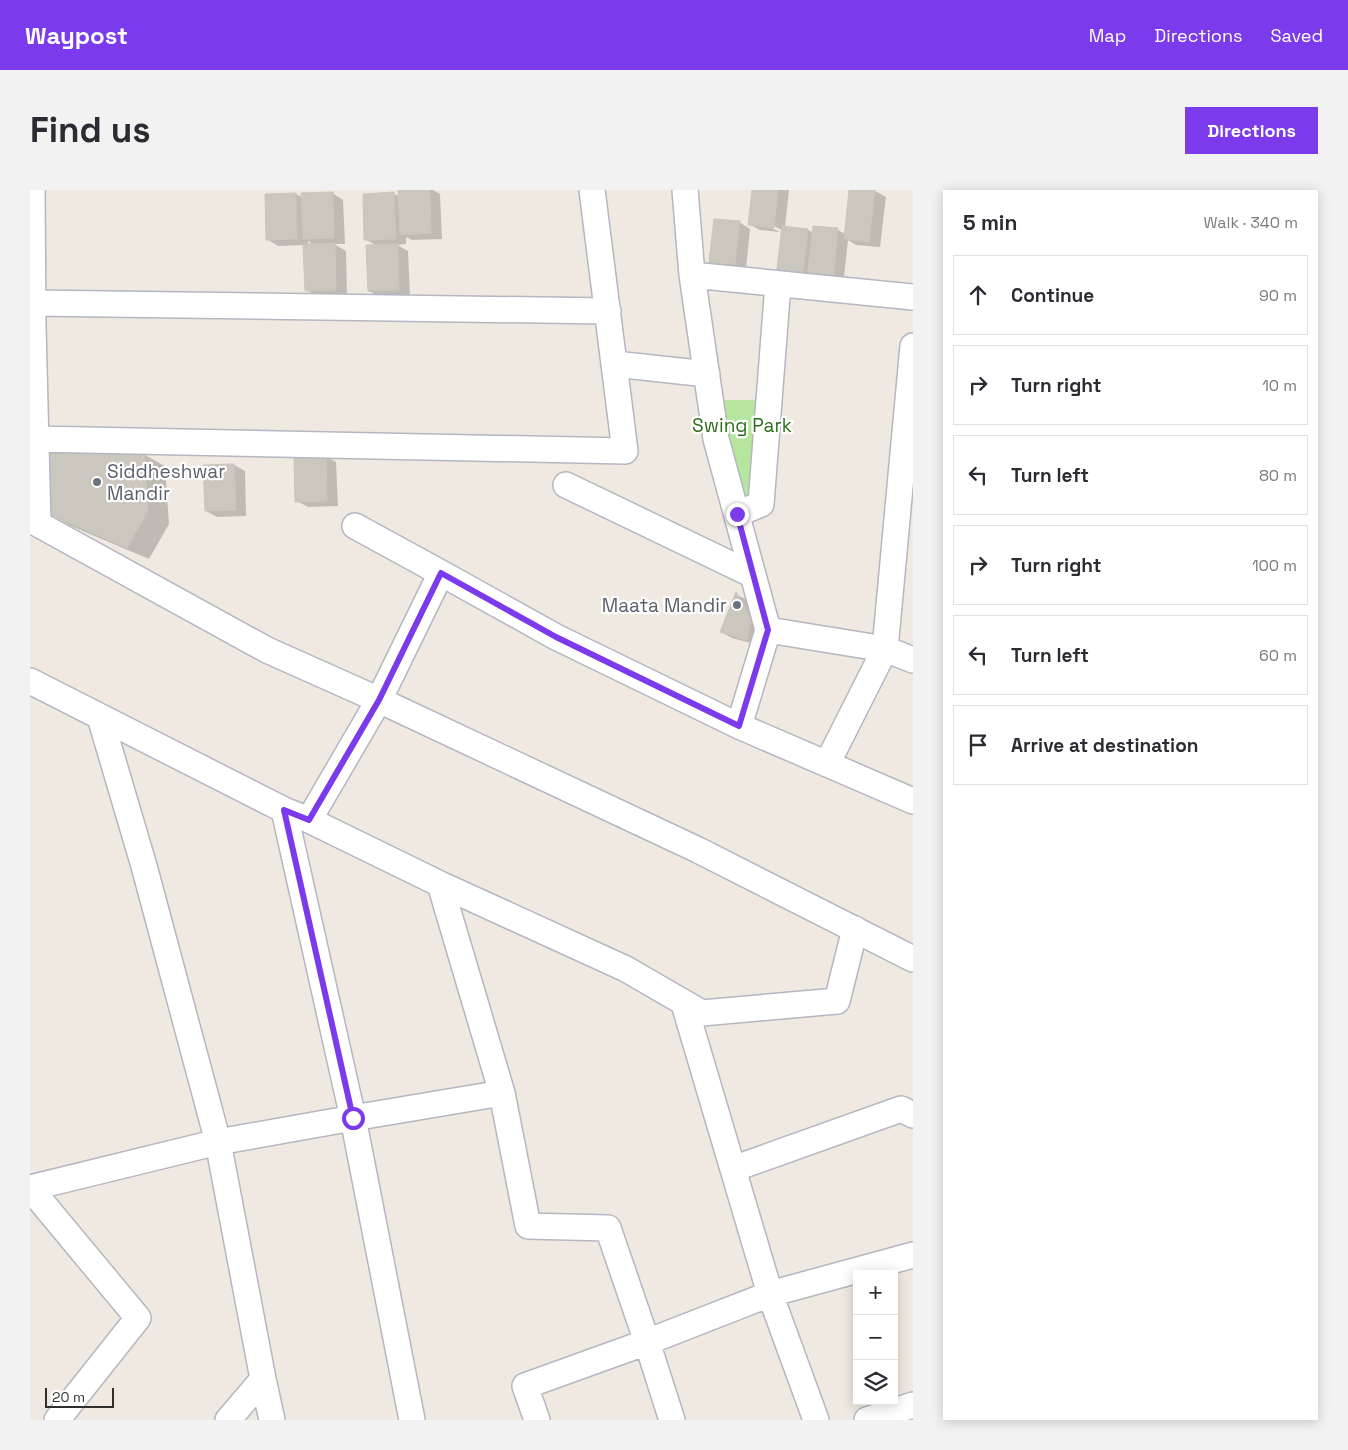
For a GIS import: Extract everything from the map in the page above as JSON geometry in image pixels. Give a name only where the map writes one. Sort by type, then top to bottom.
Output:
[{"type":"street","points":[[32,190],[38,524],[267,650],[379,700],[698,850],[913,959]]},
{"type":"street","points":[[36,439],[625,451],[592,190]]},
{"type":"street","points":[[685,190],[692,275],[716,439],[768,630],[739,726]]},
{"type":"street","points":[[692,275],[913,297]]},
{"type":"street","points":[[737,514],[761,504],[778,284]]},
{"type":"street","points":[[33,303],[608,311]]},
{"type":"street","points":[[827,764],[885,649],[913,346]]},
{"type":"street","points":[[615,364],[707,374]]},
{"type":"street","points":[[566,485],[754,575]]},
{"type":"street","points":[[355,526],[556,637],[739,726],[913,802]]},
{"type":"street","points":[[309,820],[379,700],[441,573]]},
{"type":"street","points":[[768,630],[885,649],[913,660]]},
{"type":"street","points":[[30,681],[284,810],[626,969],[702,1013],[837,1001],[855,928]]},
{"type":"street","points":[[100,717],[144,866],[218,1142],[272,1420]]},
{"type":"street","points":[[284,810],[353,1118],[412,1420]]},
{"type":"street","points":[[440,884],[502,1093],[528,1226],[608,1228],[672,1420]]},
{"type":"street","points":[[684,1004],[770,1294],[816,1420]]},
{"type":"street","points":[[57,1420],[138,1318],[30,1188],[218,1142],[502,1093]]},
{"type":"street","points":[[733,1169],[901,1109],[913,1115]]},
{"type":"street","points":[[537,1420],[526,1386],[647,1342],[770,1294],[913,1255]]},
{"type":"street","points":[[228,1420],[263,1379]]},
{"type":"street","points":[[867,1420],[913,1405]]},
{"type":"green space","name":"Swing Park","points":[[710,400],[769,400],[761,504],[737,514]]},
{"type":"building","points":[[398,190],[430,190],[431,233],[400,235]]},
{"type":"building","points":[[752,190],[778,190],[774,228],[748,225]]},
{"type":"building","points":[[849,190],[875,190],[869,242],[844,239]]},
{"type":"building","points":[[333,192],[334,238],[303,239],[301,193]]},
{"type":"building","points":[[394,192],[396,239],[364,240],[363,194]]},
{"type":"building","points":[[296,193],[297,239],[266,240],[265,194]]},
{"type":"building","points":[[714,219],[740,221],[734,273],[708,270]]},
{"type":"building","points":[[782,226],[808,229],[802,280],[776,277]]},
{"type":"building","points":[[813,226],[838,228],[833,280],[807,278]]},
{"type":"building","points":[[335,243],[336,290],[305,291],[303,244]]},
{"type":"building","points":[[398,244],[399,290],[368,291],[366,245]]},
{"type":"building","name":"Siddheshwar Mandir","points":[[48,450],[144,453],[148,511],[127,548],[49,514]]},
{"type":"building","points":[[326,454],[327,501],[295,502],[294,456]]},
{"type":"building","points":[[234,464],[236,510],[205,511],[203,465]]},
{"type":"building","name":"Maata Mandir","points":[[736,592],[751,619],[747,640],[720,632]]},
{"type":"place","name":"Siddheshwar Mandir","points":[[97,482]]},
{"type":"place","name":"Maata Mandir","points":[[737,605]]},
{"type":"route","points":[[353,1118],[284,810],[309,820],[379,700],[441,573],[556,637],[739,726],[768,630],[737,514]]}]
